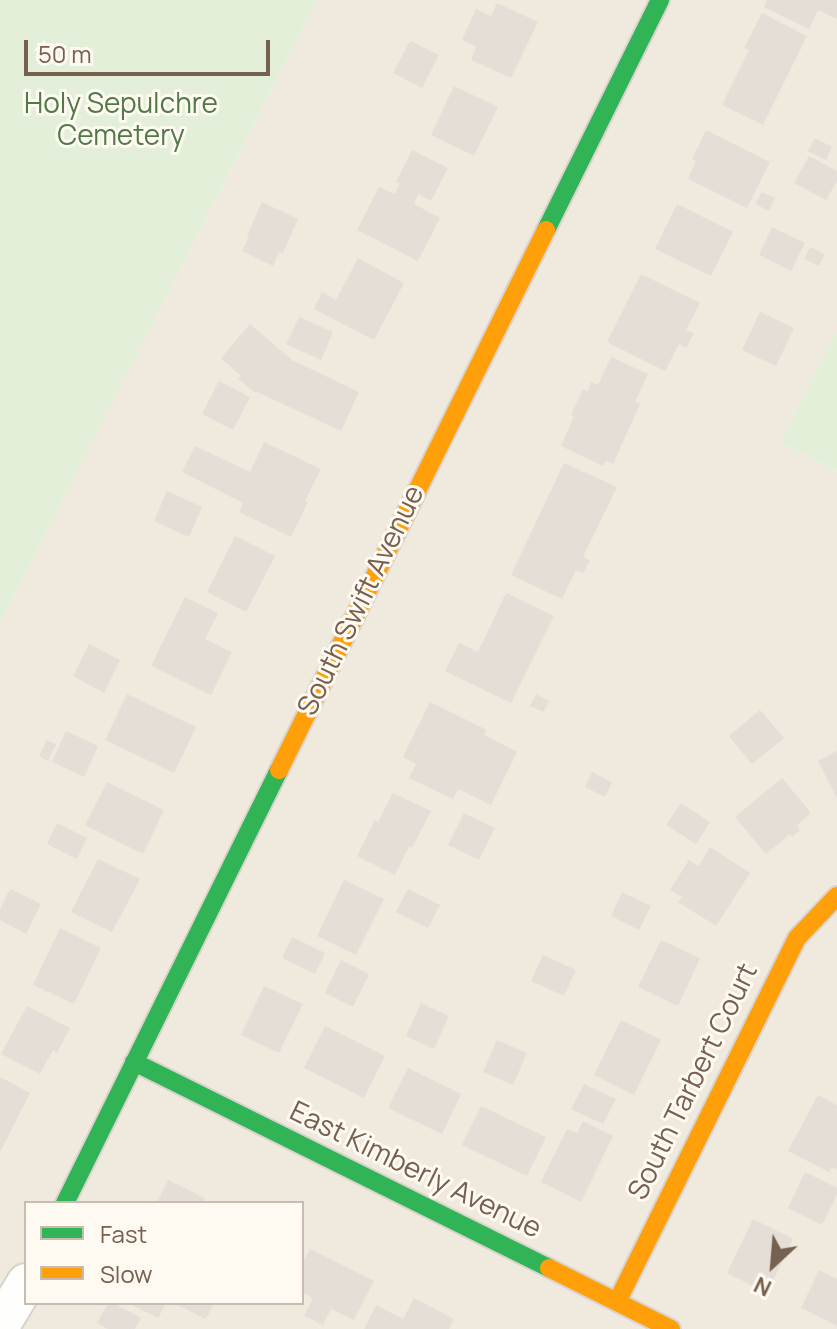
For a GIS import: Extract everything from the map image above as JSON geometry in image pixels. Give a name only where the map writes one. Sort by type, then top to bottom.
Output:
[{"type":"street","name":"South Swift Avenue","points":[[66,1201],[660,0]]},
{"type":"street","name":"South Tarbert Court","points":[[617,1302],[797,938],[837,896]]},
{"type":"street","name":"East Kimberly Avenue","points":[[134,1062],[671,1329]]},
{"type":"street","points":[[0,1326],[24,1286]]},
{"type":"shaded area","points":[[317,0],[837,0],[837,330],[780,443],[837,471],[837,1329],[0,1329],[0,624]]},
{"type":"green space","name":"Holy Sepulchre Cemetery","points":[[0,0],[317,0],[0,624]]},
{"type":"green space","points":[[837,330],[837,471],[780,443]]},
{"type":"building","points":[[767,0],[837,0],[837,19],[818,10],[809,29],[764,7]]},
{"type":"building","points":[[497,3],[538,22],[511,78],[471,60],[476,47],[462,40],[476,9],[491,16]]},
{"type":"building","points":[[762,13],[807,36],[763,125],[722,105],[749,50],[744,48]]},
{"type":"building","points":[[410,41],[439,55],[422,88],[393,73]]},
{"type":"building","points":[[454,86],[498,107],[474,156],[431,135]]},
{"type":"building","points":[[706,130],[770,162],[747,208],[688,179],[696,161],[692,159]]},
{"type":"building","points":[[815,138],[832,147],[826,160],[808,151]]},
{"type":"building","points":[[412,150],[448,168],[431,201],[418,194],[414,204],[440,218],[418,261],[357,230],[379,187],[395,194],[400,183],[396,182]]},
{"type":"building","points":[[809,156],[837,171],[837,181],[826,200],[794,183]]},
{"type":"building","points":[[762,192],[775,198],[769,211],[755,204]]},
{"type":"building","points":[[262,202],[298,219],[283,253],[279,252],[273,266],[242,251]]},
{"type":"building","points":[[677,204],[733,232],[711,276],[655,249]]},
{"type":"building","points":[[772,227],[805,243],[791,271],[759,255]]},
{"type":"building","points":[[810,247],[825,254],[819,266],[804,259]]},
{"type":"building","points":[[358,258],[404,283],[374,340],[314,309],[322,292],[336,300]]},
{"type":"building","points":[[641,274],[700,303],[686,330],[694,333],[686,348],[679,344],[665,371],[607,342]]},
{"type":"building","points":[[760,312],[794,328],[776,366],[742,350]]},
{"type":"building","points":[[299,317],[333,332],[321,360],[286,344]]},
{"type":"building","points":[[250,324],[292,360],[359,392],[341,431],[256,393],[238,379],[241,376],[221,358]]},
{"type":"building","points":[[611,357],[648,374],[635,402],[640,404],[613,464],[606,461],[603,466],[561,446],[583,389],[588,391],[591,382],[598,385]]},
{"type":"building","points":[[219,381],[250,397],[233,430],[202,414]]},
{"type":"building","points":[[264,442],[321,469],[291,537],[239,512],[243,503],[182,472],[195,446],[250,472]]},
{"type":"building","points":[[564,463],[617,487],[583,557],[590,560],[583,573],[576,570],[562,599],[511,575]]},
{"type":"building","points":[[167,491],[202,507],[189,537],[154,521]]},
{"type":"building","points":[[235,536],[275,556],[246,612],[207,592]]},
{"type":"building","points":[[506,593],[554,616],[511,703],[445,671],[459,643],[478,652]]},
{"type":"building","points":[[185,597],[218,613],[205,639],[232,652],[211,695],[151,666]]},
{"type":"building","points":[[89,644],[120,660],[104,693],[73,676]]},
{"type":"building","points":[[127,694],[196,727],[174,773],[105,740]]},
{"type":"building","points":[[536,694],[549,701],[544,712],[530,706]]},
{"type":"building","points":[[430,702],[487,730],[484,735],[517,752],[491,805],[458,789],[453,799],[409,778],[416,764],[403,757]]},
{"type":"building","points":[[760,710],[784,738],[752,764],[729,736]]},
{"type":"building","points":[[66,731],[98,746],[84,777],[52,762]]},
{"type":"building","points":[[47,740],[56,744],[48,761],[39,756]]},
{"type":"building","points":[[837,751],[837,798],[818,761]]},
{"type":"building","points":[[592,772],[612,782],[605,797],[585,787]]},
{"type":"building","points":[[782,778],[811,813],[797,825],[800,830],[792,837],[790,834],[766,854],[735,817]]},
{"type":"building","points":[[107,782],[164,810],[143,854],[85,825]]},
{"type":"building","points":[[393,793],[431,811],[395,875],[357,856]]},
{"type":"building","points":[[681,803],[710,822],[696,844],[666,825]]},
{"type":"building","points":[[464,813],[495,828],[479,860],[448,845]]},
{"type":"building","points":[[57,823],[87,838],[77,859],[47,844]]},
{"type":"building","points":[[710,847],[750,873],[716,926],[678,902],[682,897],[670,890],[689,860],[699,866]]},
{"type":"building","points":[[98,859],[140,879],[112,932],[71,912]]},
{"type":"building","points":[[344,880],[384,899],[356,955],[317,936]]},
{"type":"building","points":[[10,889],[41,904],[26,934],[0,920],[0,909]]},
{"type":"building","points":[[408,889],[440,905],[428,928],[396,912]]},
{"type":"building","points":[[622,892],[651,906],[639,930],[611,916]]},
{"type":"building","points":[[60,928],[101,948],[74,1004],[33,985]]},
{"type":"building","points":[[292,937],[325,953],[315,974],[282,958]]},
{"type":"building","points":[[661,940],[700,958],[678,1006],[638,987]]},
{"type":"building","points":[[543,955],[576,970],[564,996],[531,981]]},
{"type":"building","points":[[341,960],[369,974],[353,1007],[325,993]]},
{"type":"building","points":[[264,986],[303,1004],[279,1053],[241,1035]]},
{"type":"building","points":[[421,1003],[449,1016],[434,1049],[406,1036]]},
{"type":"building","points":[[27,1006],[70,1028],[57,1053],[53,1050],[40,1074],[1,1054]]},
{"type":"building","points":[[621,1020],[661,1040],[634,1095],[594,1075]]},
{"type":"building","points":[[325,1026],[385,1056],[364,1098],[304,1068]]},
{"type":"building","points":[[497,1040],[527,1053],[513,1085],[483,1072]]},
{"type":"building","points":[[408,1068],[461,1094],[442,1134],[388,1108]]},
{"type":"building","points":[[0,1077],[30,1093],[0,1152]]},
{"type":"building","points":[[584,1084],[616,1099],[603,1124],[571,1109]]},
{"type":"building","points":[[818,1095],[837,1105],[837,1170],[832,1167],[829,1172],[788,1151]]},
{"type":"building","points":[[481,1106],[546,1137],[527,1176],[462,1145]]},
{"type":"building","points":[[583,1121],[613,1136],[581,1202],[541,1182],[567,1129],[577,1133]]},
{"type":"building","points":[[805,1172],[837,1188],[837,1195],[822,1225],[788,1208]]},
{"type":"building","points":[[168,1180],[205,1198],[204,1201],[158,1201]]},
{"type":"building","points":[[753,1219],[793,1239],[767,1293],[727,1273]]},
{"type":"building","points":[[310,1249],[374,1281],[354,1320],[331,1309],[323,1325],[304,1316],[313,1298],[304,1293],[304,1260]]},
{"type":"building","points":[[819,1270],[837,1279],[837,1326],[801,1308]]},
{"type":"building","points":[[414,1298],[454,1319],[449,1329],[364,1329],[376,1305],[403,1319]]},
{"type":"building","points":[[107,1305],[117,1305],[141,1318],[135,1329],[108,1329],[97,1323]]},
{"type":"building","points":[[132,1305],[165,1305],[158,1318]]},
{"type":"building","points":[[177,1305],[213,1305],[206,1319]]},
{"type":"traffic: fast","points":[[546,230],[660,0]]},
{"type":"traffic: fast","points":[[66,1201],[279,770]]},
{"type":"traffic: fast","points":[[134,1062],[549,1268]]},
{"type":"traffic: slow","points":[[279,770],[546,230]]},
{"type":"traffic: slow","points":[[617,1302],[797,938],[837,896]]},
{"type":"traffic: slow","points":[[549,1268],[671,1329]]}]
